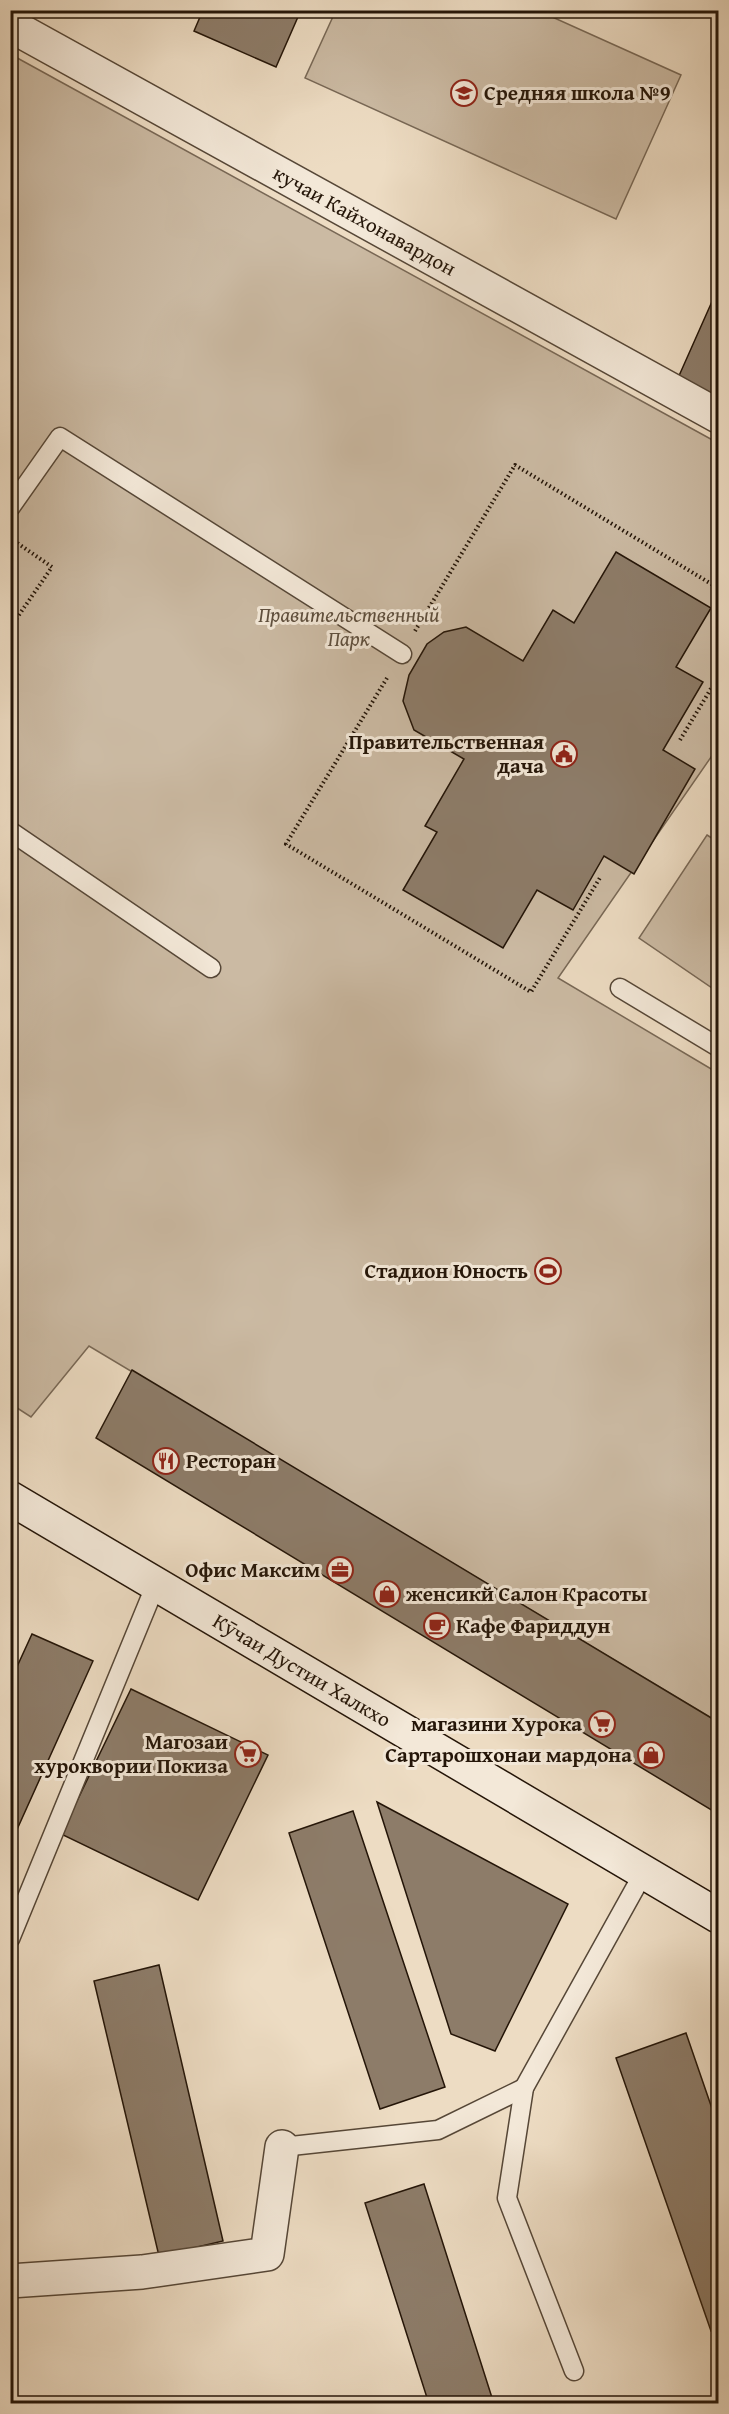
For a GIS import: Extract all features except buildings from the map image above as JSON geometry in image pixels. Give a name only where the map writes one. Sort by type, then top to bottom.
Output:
[{"type":"street","name":"кучаи Кайхонавардон","points":[[10,25],[718,416]]},
{"type":"street","name":"Кӯчаи Дустии Халкхо","points":[[10,1498],[718,1916]]},
{"type":"street","points":[[10,2281],[142,2272],[267,2254],[282,2147]]},
{"type":"lane","points":[[10,508],[60,437],[402,654]]},
{"type":"lane","points":[[10,831],[211,968]]},
{"type":"lane","points":[[620,988],[718,1047]]},
{"type":"lane","points":[[10,1939],[156,1584]]},
{"type":"lane","points":[[574,2371],[507,2198],[524,2088],[644,1872]]},
{"type":"lane","points":[[282,2147],[438,2130],[524,2088]]},
{"type":"path","points":[[601,876],[531,992],[286,844],[515,465],[718,588]]},
{"type":"path","points":[[10,538],[52,567],[10,628]]},
{"type":"path","points":[[680,740],[718,677]]},
{"type":"green space","points":[[336,10],[539,11],[681,75],[616,219],[305,78]]},
{"type":"green space","name":"Правительственный Парк","points":[[10,54],[718,443],[718,747],[558,978],[718,1073],[718,1722],[89,1346],[31,1417],[11,1404]]},
{"type":"green space","points":[[707,835],[718,842],[718,992],[639,938]]},
{"type":"place","name":"Средняя школа №9","points":[[464,93]]},
{"type":"place","name":"Правительственная дача","points":[[564,754]]},
{"type":"place","name":"Стадион Юность","points":[[548,1271]]},
{"type":"place","name":"Ресторан","points":[[166,1461]]},
{"type":"place","name":"Офис Максим","points":[[340,1570]]},
{"type":"place","name":"женсикй Салон Красоты","points":[[387,1594]]},
{"type":"place","name":"Кафе Фариддун","points":[[437,1626]]},
{"type":"place","name":"магазини Хурока","points":[[602,1724]]},
{"type":"place","name":"Магозаи хуроквории Покиза","points":[[248,1754]]},
{"type":"place","name":"Сартарошхонаи мардона","points":[[651,1755]]}]
